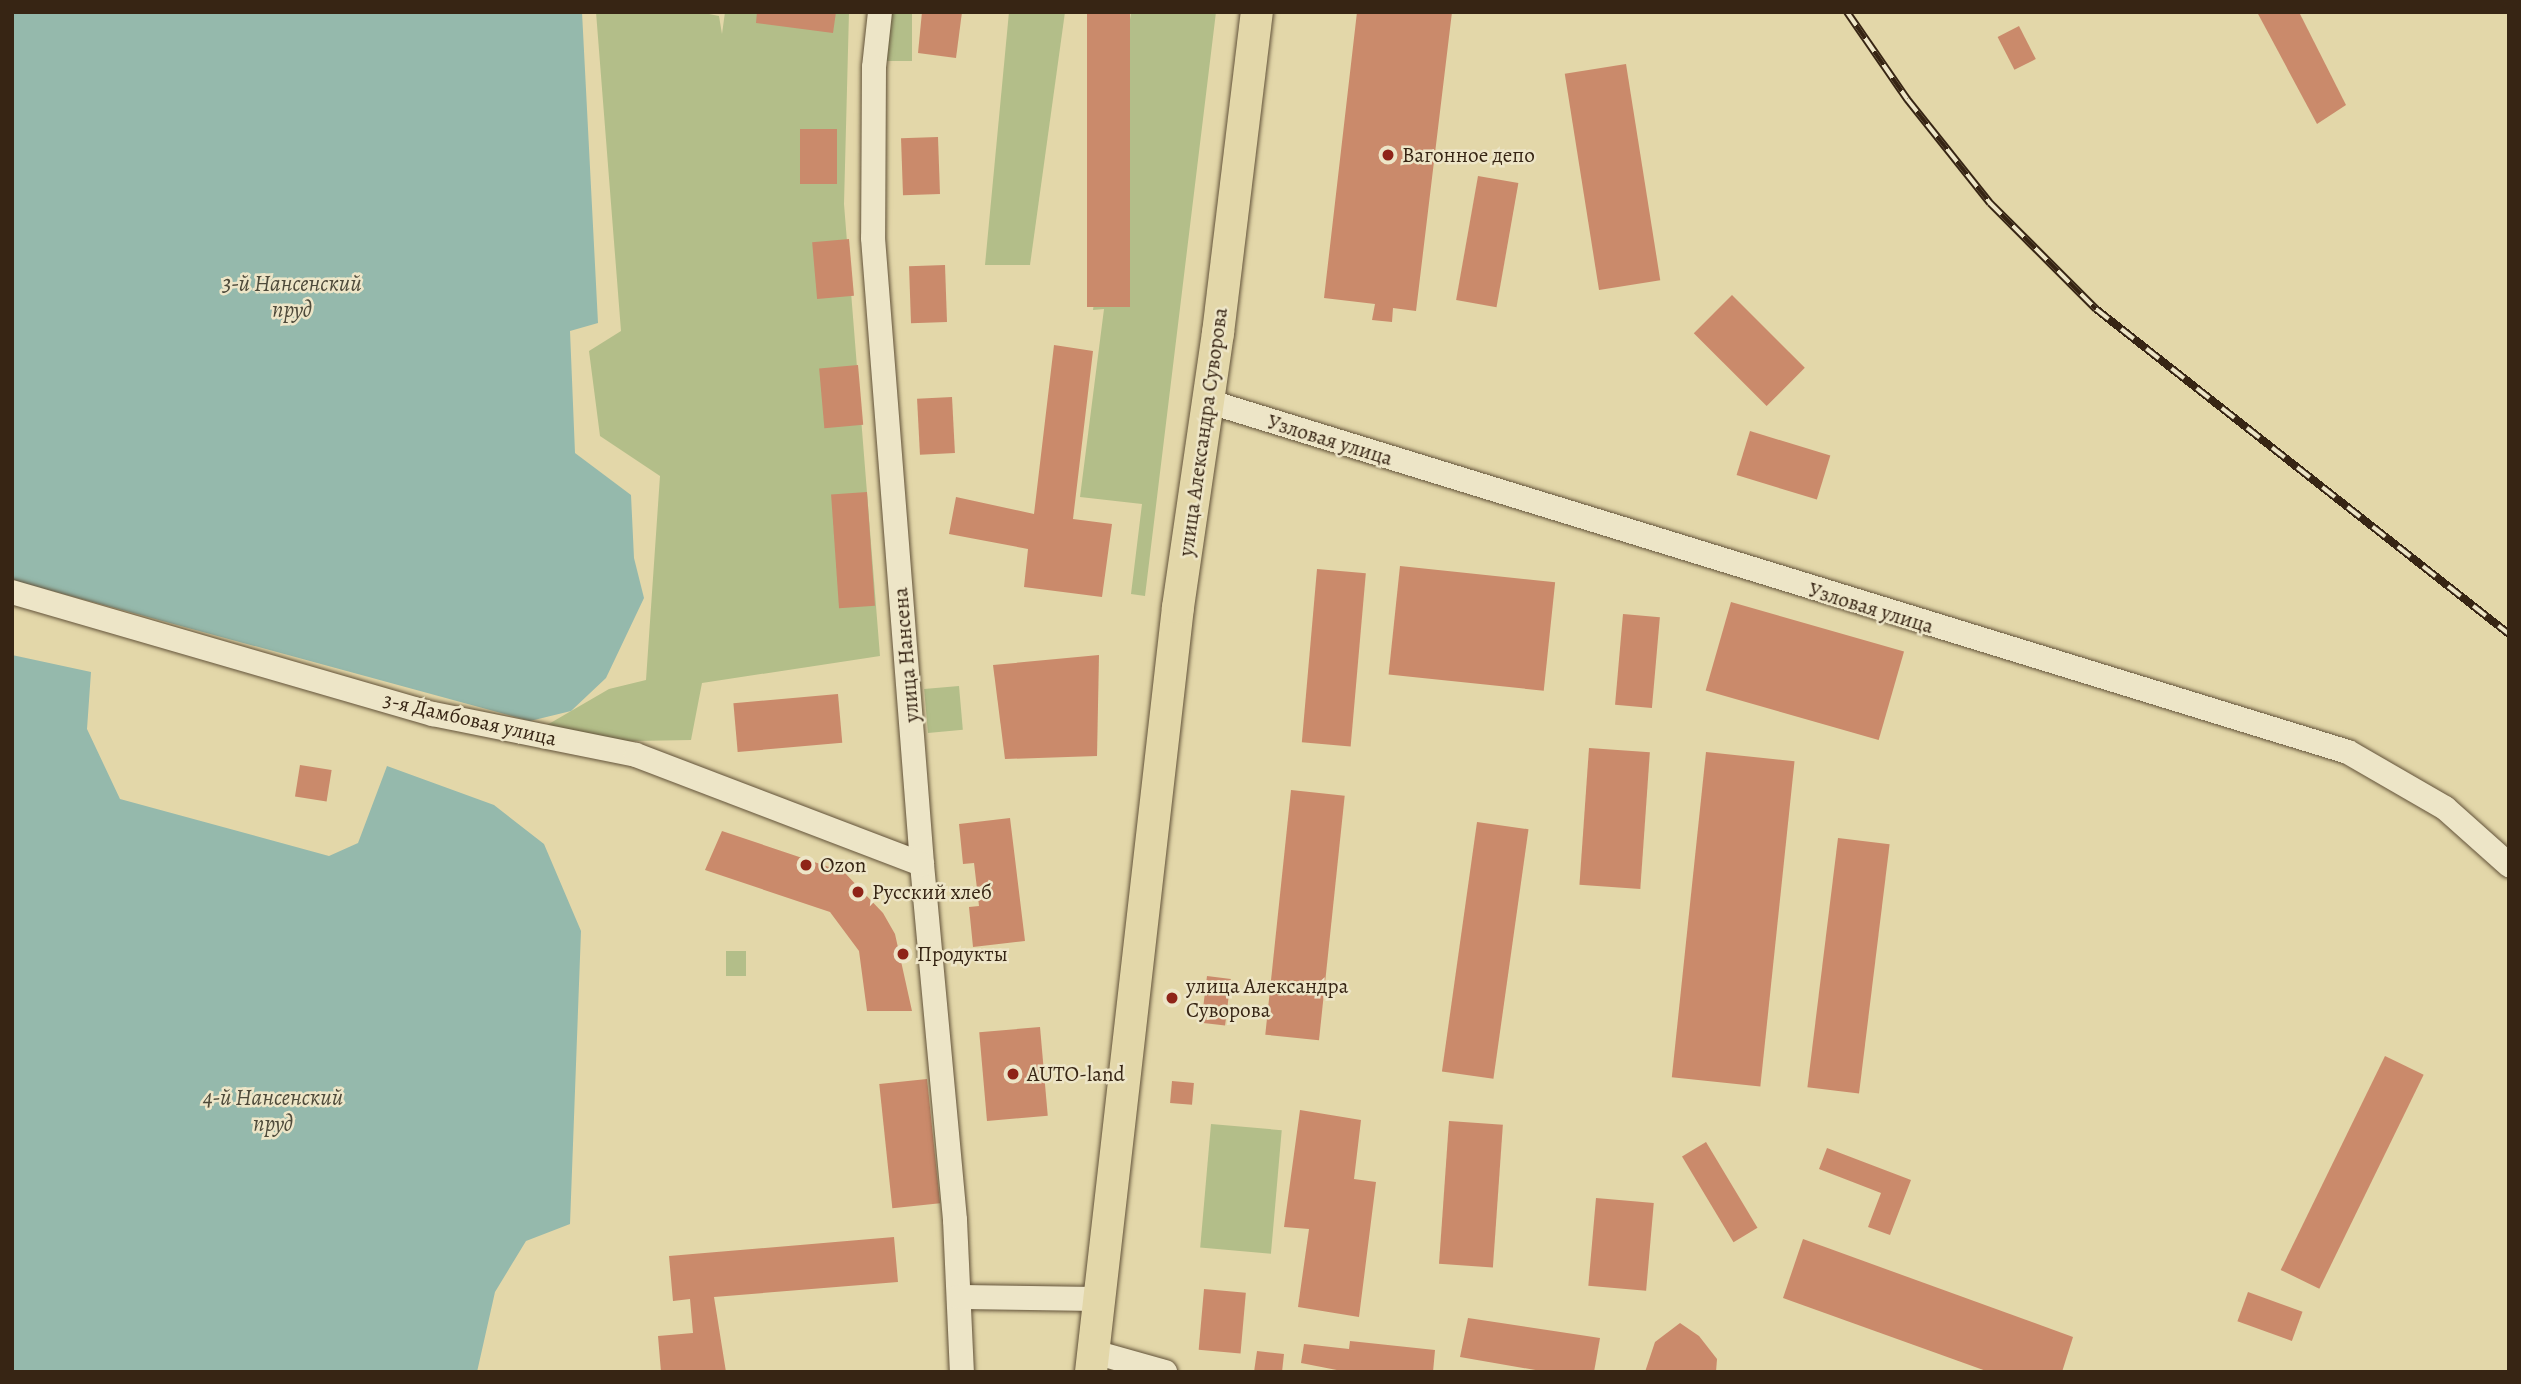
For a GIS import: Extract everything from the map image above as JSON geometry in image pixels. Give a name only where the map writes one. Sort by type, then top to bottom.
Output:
[{"type":"main road","name":"улица Александра Суворова","points":[[1092,1362],[1178,607],[1257,12]]},
{"type":"street","name":"улица Нансена","points":[[880,12],[874,67],[873,238],[922,864],[960,1297],[962,1372]]},
{"type":"street","name":"Узловая улица","points":[[1207,401],[2348,752],[2445,808],[2509,865]]},
{"type":"street","name":"3-я Дамбовая улица","points":[[12,592],[433,714],[636,755],[922,864]]},
{"type":"street","points":[[960,1297],[1100,1299]]},
{"type":"street","name":"улица Александра Суворова","points":[[1092,1362],[1165,1372]]},
{"type":"green space","points":[[596,12],[699,12],[719,16],[722,34],[725,12],[849,12],[844,204],[880,656],[702,683],[691,740],[576,742],[528,736],[609,689],[646,680],[660,476],[600,436],[589,351],[621,331]]},
{"type":"green space","points":[[887,12],[912,12],[912,61],[887,61]]},
{"type":"green space","points":[[1009,12],[1065,12],[1030,265],[985,265]]},
{"type":"green space","points":[[1131,12],[1216,12],[1145,596],[1131,594],[1142,504],[1080,497],[1104,309],[1093,310]]},
{"type":"green space","points":[[959,686],[963,730],[928,733],[924,689]]},
{"type":"green space","points":[[726,951],[746,951],[746,976],[726,976]]},
{"type":"green space","points":[[1211,1124],[1282,1130],[1271,1254],[1200,1248]]},
{"type":"water","name":"3-й Нансенский пруд","points":[[12,12],[582,12],[598,323],[570,331],[575,453],[631,495],[634,558],[644,598],[606,678],[571,711],[530,721],[12,580]]},
{"type":"water","name":"4-й Нансенский пруд","points":[[12,655],[91,672],[87,729],[120,799],[329,856],[358,843],[387,766],[494,805],[544,844],[581,931],[570,1224],[526,1241],[495,1292],[477,1372],[12,1372]]},
{"type":"building","points":[[757,12],[836,12],[833,33],[756,23]]},
{"type":"building","points":[[922,12],[962,12],[956,58],[918,53]]},
{"type":"building","points":[[1087,12],[1130,12],[1130,307],[1087,307]]},
{"type":"building","name":"Вагонное депо","points":[[1357,12],[1452,12],[1416,311],[1393,308],[1392,322],[1372,320],[1375,304],[1324,298]]},
{"type":"building","points":[[2257,12],[2299,12],[2346,105],[2317,124]]},
{"type":"building","points":[[2019,26],[2036,59],[2014,70],[1998,37]]},
{"type":"building","points":[[1626,64],[1660,280],[1599,290],[1565,74]]},
{"type":"building","points":[[800,129],[837,129],[837,184],[800,184]]},
{"type":"building","points":[[938,137],[940,194],[903,195],[901,138]]},
{"type":"building","points":[[1478,176],[1518,183],[1496,307],[1456,300]]},
{"type":"building","points":[[849,239],[854,296],[817,299],[812,242]]},
{"type":"building","points":[[945,265],[947,322],[911,323],[909,266]]},
{"type":"building","points":[[1732,295],[1805,368],[1767,406],[1694,333]]},
{"type":"building","points":[[1054,345],[1093,351],[1073,519],[1112,524],[1102,597],[1024,587],[1028,549],[949,534],[956,497],[1034,514]]},
{"type":"building","points":[[858,365],[863,425],[824,428],[819,368]]},
{"type":"building","points":[[952,397],[955,453],[920,455],[917,399]]},
{"type":"building","points":[[1750,431],[1830,456],[1817,500],[1737,475]]},
{"type":"building","points":[[867,492],[875,606],[839,608],[831,495]]},
{"type":"building","points":[[1400,566],[1555,582],[1544,691],[1389,674]]},
{"type":"building","points":[[1317,569],[1366,573],[1351,747],[1302,742]]},
{"type":"building","points":[[1731,602],[1904,652],[1879,740],[1706,690]]},
{"type":"building","points":[[1623,614],[1660,617],[1652,708],[1615,705]]},
{"type":"building","points":[[1099,655],[1097,756],[1005,759],[993,665]]},
{"type":"building","points":[[838,694],[842,743],[738,752],[733,703]]},
{"type":"building","points":[[1589,748],[1650,752],[1640,889],[1579,885]]},
{"type":"building","points":[[1706,752],[1795,761],[1760,1087],[1672,1077]]},
{"type":"building","points":[[300,765],[332,770],[327,802],[295,797]]},
{"type":"building","points":[[1291,790],[1345,796],[1319,1040],[1265,1035]]},
{"type":"building","points":[[1010,818],[1025,941],[973,947],[969,907],[979,906],[974,863],[963,864],[959,824]]},
{"type":"building","points":[[1477,822],[1528,829],[1493,1079],[1442,1072]]},
{"type":"building","points":[[722,831],[844,872],[883,913],[895,934],[912,1011],[867,1011],[859,951],[830,912],[705,870]]},
{"type":"building","points":[[1838,838],[1890,844],[1859,1093],[1807,1087]]},
{"type":"building","points":[[1207,976],[1231,979],[1225,1026],[1201,1023]]},
{"type":"building","name":"AUTO-land","points":[[1040,1027],[1048,1116],[987,1121],[979,1032]]},
{"type":"building","points":[[2385,1056],[2424,1075],[2319,1289],[2281,1270]]},
{"type":"building","points":[[927,1079],[940,1203],[892,1208],[879,1084]]},
{"type":"building","points":[[1172,1081],[1194,1083],[1192,1105],[1170,1103]]},
{"type":"building","points":[[1300,1110],[1361,1120],[1354,1179],[1376,1182],[1359,1317],[1298,1307],[1309,1229],[1284,1227]]},
{"type":"building","points":[[1449,1121],[1503,1125],[1493,1267],[1439,1264]]},
{"type":"building","points":[[1706,1142],[1758,1228],[1734,1242],[1682,1156]]},
{"type":"building","points":[[1827,1148],[1911,1180],[1890,1235],[1868,1227],[1881,1193],[1819,1169]]},
{"type":"building","points":[[1596,1198],[1654,1203],[1646,1291],[1588,1286]]},
{"type":"building","points":[[894,1237],[898,1282],[714,1297],[726,1372],[661,1372],[658,1336],[693,1333],[690,1299],[673,1301],[669,1256]]},
{"type":"building","points":[[1803,1239],[2073,1337],[2062,1372],[1989,1372],[1783,1298]]},
{"type":"building","points":[[1204,1289],[1246,1293],[1241,1353],[1199,1350]]},
{"type":"building","points":[[2248,1292],[2303,1312],[2292,1341],[2237,1321]]},
{"type":"building","points":[[1468,1318],[1600,1338],[1594,1372],[1547,1372],[1460,1357]]},
{"type":"building","points":[[1680,1323],[1699,1336],[1717,1359],[1716,1372],[1645,1372],[1655,1342]]},
{"type":"building","points":[[1350,1341],[1435,1350],[1433,1372],[1347,1372],[1301,1363],[1304,1344],[1349,1349]]},
{"type":"building","points":[[1257,1351],[1284,1354],[1282,1372],[1254,1372]]},
{"type":"railway","points":[[1847,12],[1907,99],[1990,203],[2096,309],[2509,634]]},
{"type":"place","name":"Вагонное депо","points":[[1388,155]]},
{"type":"place","name":"Ozon","points":[[806,865]]},
{"type":"place","name":"Русский хлеб","points":[[858,892]]},
{"type":"place","name":"Продукты","points":[[903,954]]},
{"type":"place","name":"улица Александра Суворова","points":[[1172,998]]},
{"type":"place","name":"AUTO-land","points":[[1013,1074]]}]
